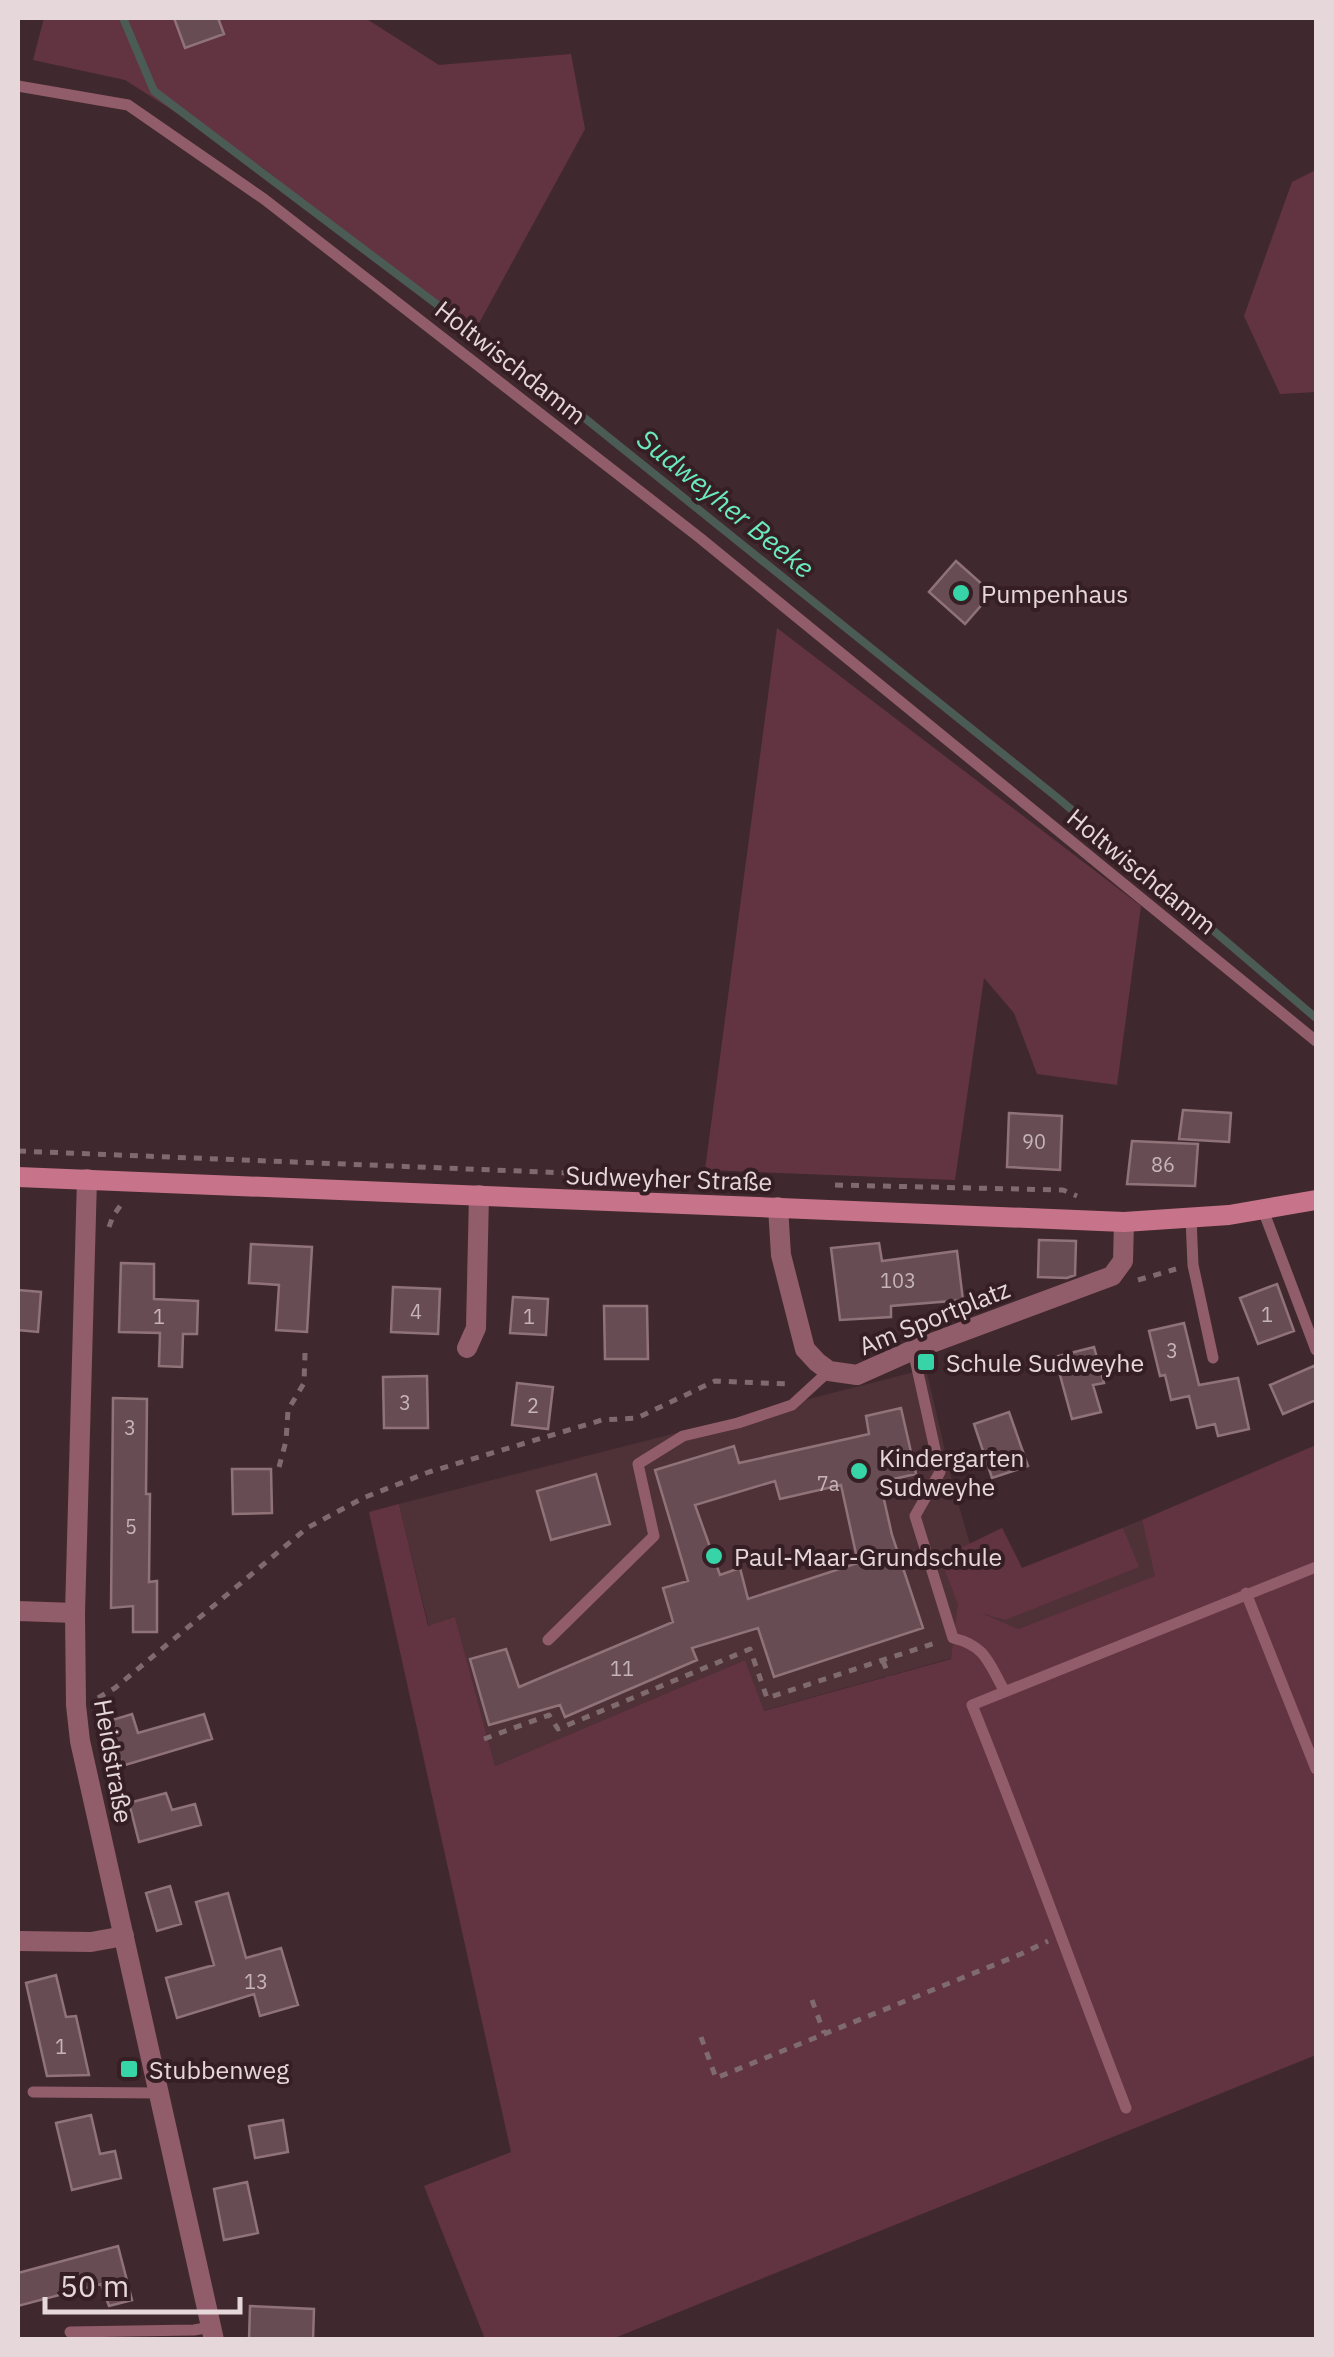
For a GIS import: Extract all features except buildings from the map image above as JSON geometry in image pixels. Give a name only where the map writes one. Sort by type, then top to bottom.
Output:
[{"type":"main road","name":"Sudweyher Straße","points":[[18,1177],[1124,1222],[1229,1215],[1316,1200]]},
{"type":"street","name":"Heidstraße","points":[[88,1179],[75,1613],[76,1705],[80,1741],[212,2333]]},
{"type":"street","points":[[467,1348],[476,1328],[479,1195]]},
{"type":"street","points":[[778,1207],[781,1255],[805,1349],[829,1371]]},
{"type":"street","points":[[1112,1276],[1123,1260],[1124,1222]]},
{"type":"street","name":"Am Sportplatz","points":[[829,1371],[857,1374],[1112,1276]]},
{"type":"street","points":[[18,1611],[75,1613]]},
{"type":"street","points":[[18,1941],[91,1942],[124,1936]]},
{"type":"lane","name":"Holtwischdamm","points":[[18,86],[128,105],[264,198],[700,538],[1316,1041]]},
{"type":"lane","points":[[1263,1210],[1316,1350]]},
{"type":"lane","points":[[1191,1218],[1194,1264],[1213,1358]]},
{"type":"lane","points":[[913,1350],[940,1472],[915,1516],[952,1638],[973,1643],[1004,1690]]},
{"type":"lane","points":[[548,1640],[654,1536],[638,1464],[684,1436],[792,1405],[829,1371]]},
{"type":"lane","points":[[1126,2108],[972,1705],[1316,1566]]},
{"type":"lane","points":[[1246,1594],[1316,1769]]},
{"type":"lane","points":[[33,2092],[157,2093]]},
{"type":"lane","points":[[70,2332],[212,2333]]},
{"type":"path","points":[[18,1151],[669,1177],[698,1182]]},
{"type":"path","points":[[940,1187],[1063,1190],[1079,1196]]},
{"type":"path","points":[[106,1237],[113,1216],[126,1199]]},
{"type":"path","points":[[1112,1276],[1128,1282],[1194,1264]]},
{"type":"path","points":[[279,1468],[288,1410],[304,1384],[306,1352]]},
{"type":"path","points":[[92,1688],[93,1701],[115,1688],[307,1528],[363,1498],[429,1472],[602,1420],[637,1418],[715,1381],[789,1384],[829,1371]]},
{"type":"path","points":[[484,1739],[550,1715],[558,1729],[750,1649],[767,1698],[952,1638]]},
{"type":"path","points":[[883,1660],[889,1676]]},
{"type":"path","points":[[701,2037],[716,2078],[1059,1936]]},
{"type":"path","points":[[812,2000],[824,2033]]},
{"type":"shaded area","points":[[44,18],[365,18],[439,65],[571,54],[585,129],[472,336],[263,168],[125,80],[33,60]]},
{"type":"shaded area","points":[[1316,170],[1316,392],[1280,394],[1244,316],[1292,182]]},
{"type":"shaded area","points":[[777,628],[1141,906],[1117,1085],[1037,1074],[1014,1013],[984,978],[955,1180],[705,1170]]},
{"type":"shaded area","name":"Paul-Maar-Grundschule","points":[[926,1369],[970,1544],[1002,1528],[1022,1568],[1142,1520],[1156,1576],[952,1658],[763,1711],[745,1660],[495,1766],[455,1618],[429,1627],[399,1504]]},
{"type":"shaded area","points":[[1316,1445],[1316,2055],[612,2339],[485,2339],[424,2186],[511,2152],[369,1512],[399,1504],[428,1626],[455,1617],[495,1766],[745,1660],[764,1711],[951,1659],[958,1604],[940,1558],[1002,1528],[1022,1568],[1123,1528],[1139,1567],[1005,1620],[981,1613],[1018,1629],[1155,1576],[1142,1520]]},
{"type":"waterway","name":"Sudweyher Beeke","points":[[123,18],[154,91],[541,383],[1059,799],[1316,1018]]},
{"type":"place","name":"Pumpenhaus","points":[[961,593]]},
{"type":"place","name":"Schule Sudweyhe","points":[[926,1362]]},
{"type":"place","name":"Kindergarten Sudweyhe","points":[[859,1471]]},
{"type":"place","name":"Paul-Maar-Grundschule","points":[[714,1556]]},
{"type":"place","name":"Stubbenweg","points":[[129,2069]]}]
